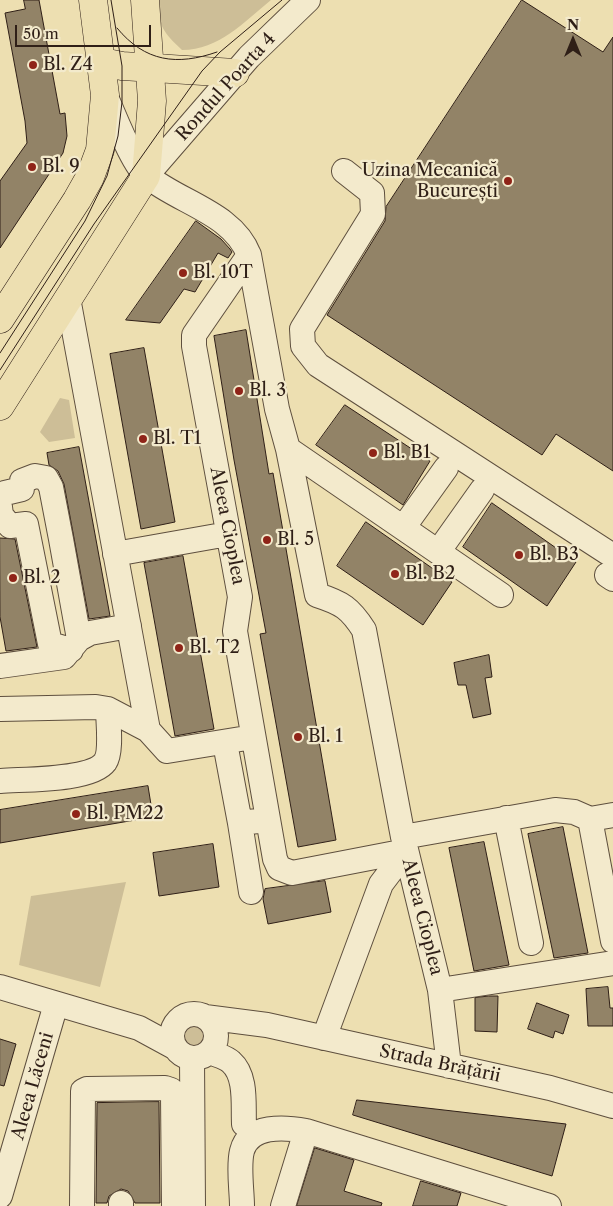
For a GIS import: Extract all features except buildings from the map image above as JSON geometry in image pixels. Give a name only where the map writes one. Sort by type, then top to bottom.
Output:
[{"type":"main road","points":[[2,311],[90,177],[100,150],[105,94],[92,0]]},
{"type":"main road","points":[[0,406],[146,176],[151,119],[151,68],[145,0]]},
{"type":"main road","points":[[102,62],[122,66],[235,73]]},
{"type":"street","name":"Rondul Poarta 4","points":[[146,176],[235,73],[308,0]]},
{"type":"street","points":[[105,94],[126,141],[146,176],[226,224],[244,241],[249,255],[277,410],[288,449],[317,595],[349,608],[364,630],[405,844],[381,884],[324,1038]]},
{"type":"street","points":[[344,171],[372,193],[373,214],[302,328],[304,346],[318,365],[611,570]]},
{"type":"street","name":"Aleea Cioplea","points":[[249,255],[194,335],[194,346],[240,597],[235,631],[275,859],[284,872],[292,873],[506,818],[555,810],[602,817]]},
{"type":"street","points":[[68,298],[148,730]]},
{"type":"street","points":[[288,449],[501,596]]},
{"type":"street","points":[[403,528],[446,468]]},
{"type":"street","points":[[0,496],[5,492],[22,490],[22,481],[34,476],[46,478],[51,487],[61,539],[75,644]]},
{"type":"street","points":[[438,552],[482,490]]},
{"type":"street","points":[[0,507],[1,516],[10,526],[26,524],[50,644],[75,644]]},
{"type":"street","points":[[115,554],[228,534]]},
{"type":"street","points":[[0,666],[64,657],[75,644],[90,633],[129,626]]},
{"type":"street","points":[[0,709],[96,707],[108,709],[148,730],[167,751],[254,737]]},
{"type":"street","points":[[0,781],[70,776],[95,771],[106,762],[108,709]]},
{"type":"street","points":[[225,742],[251,892]]},
{"type":"street","points":[[602,817],[613,940]]},
{"type":"street","points":[[506,818],[531,943]]},
{"type":"street","points":[[240,824],[267,820]]},
{"type":"street","name":"Aleea Cioplea","points":[[405,844],[440,990],[449,1066]]},
{"type":"street","points":[[440,990],[613,963]]},
{"type":"street","points":[[0,987],[139,1028],[230,1061],[237,1069],[242,1082],[244,1124]]},
{"type":"street","name":"Aleea Lăceni","points":[[0,1196],[56,1004]]},
{"type":"street","name":"Strada Brățării","points":[[139,1028],[176,1022],[186,1015],[193,1013],[206,1017],[267,1026],[550,1088],[613,1106]]},
{"type":"street","points":[[193,1206],[198,1050],[215,1028],[206,1017]]},
{"type":"street","points":[[176,1022],[171,1034],[198,1050]]},
{"type":"street","name":"Strada Brățării","points":[[198,1050],[233,1033],[267,1026]]},
{"type":"street","points":[[82,1206],[82,1091],[87,1089],[146,1092],[165,1088],[171,1090],[172,1095],[174,1206]]},
{"type":"street","points":[[242,1206],[242,1151],[247,1141],[268,1129],[281,1128],[306,1130],[549,1206]]},
{"type":"street","points":[[283,1206],[306,1130]]},
{"type":"shaded area","points":[[156,0],[271,0],[241,25],[219,40],[195,49],[182,50],[163,28]]},
{"type":"shaded area","points":[[60,398],[69,400],[75,438],[49,442],[40,432]]},
{"type":"shaded area","points":[[126,882],[100,987],[19,965],[31,896]]},
{"type":"shaded area","points":[[194,1019],[200,1020],[205,1024],[209,1029],[209,1041],[205,1046],[200,1050],[194,1051],[188,1050],[183,1046],[179,1041],[178,1035],[179,1029],[183,1024],[188,1020]]},
{"type":"tram line","points":[[0,353],[85,221],[107,176],[118,136],[122,102],[122,66],[111,0]]},
{"type":"tram line","points":[[0,370],[94,224],[202,71],[220,52],[282,0]]},
{"type":"tram line","points":[[117,28],[139,48],[162,58],[188,59],[217,52]]},
{"type":"place","name":"Bl. Z4","points":[[33,65]]},
{"type":"place","name":"Bl. 9","points":[[32,167]]},
{"type":"place","name":"Uzina Mecanică București","points":[[508,181]]},
{"type":"place","name":"Bl. 10T","points":[[183,273]]},
{"type":"place","name":"Bl. 3","points":[[239,391]]},
{"type":"place","name":"Bl. T1","points":[[143,439]]},
{"type":"place","name":"Bl. B1","points":[[373,453]]},
{"type":"place","name":"Bl. 5","points":[[267,540]]},
{"type":"place","name":"Bl. B3","points":[[519,555]]},
{"type":"place","name":"Bl. B2","points":[[395,574]]},
{"type":"place","name":"Bl. 2","points":[[13,578]]},
{"type":"place","name":"Bl. T2","points":[[179,648]]},
{"type":"place","name":"Bl. 1","points":[[298,737]]},
{"type":"place","name":"Bl. PM22","points":[[76,814]]}]
